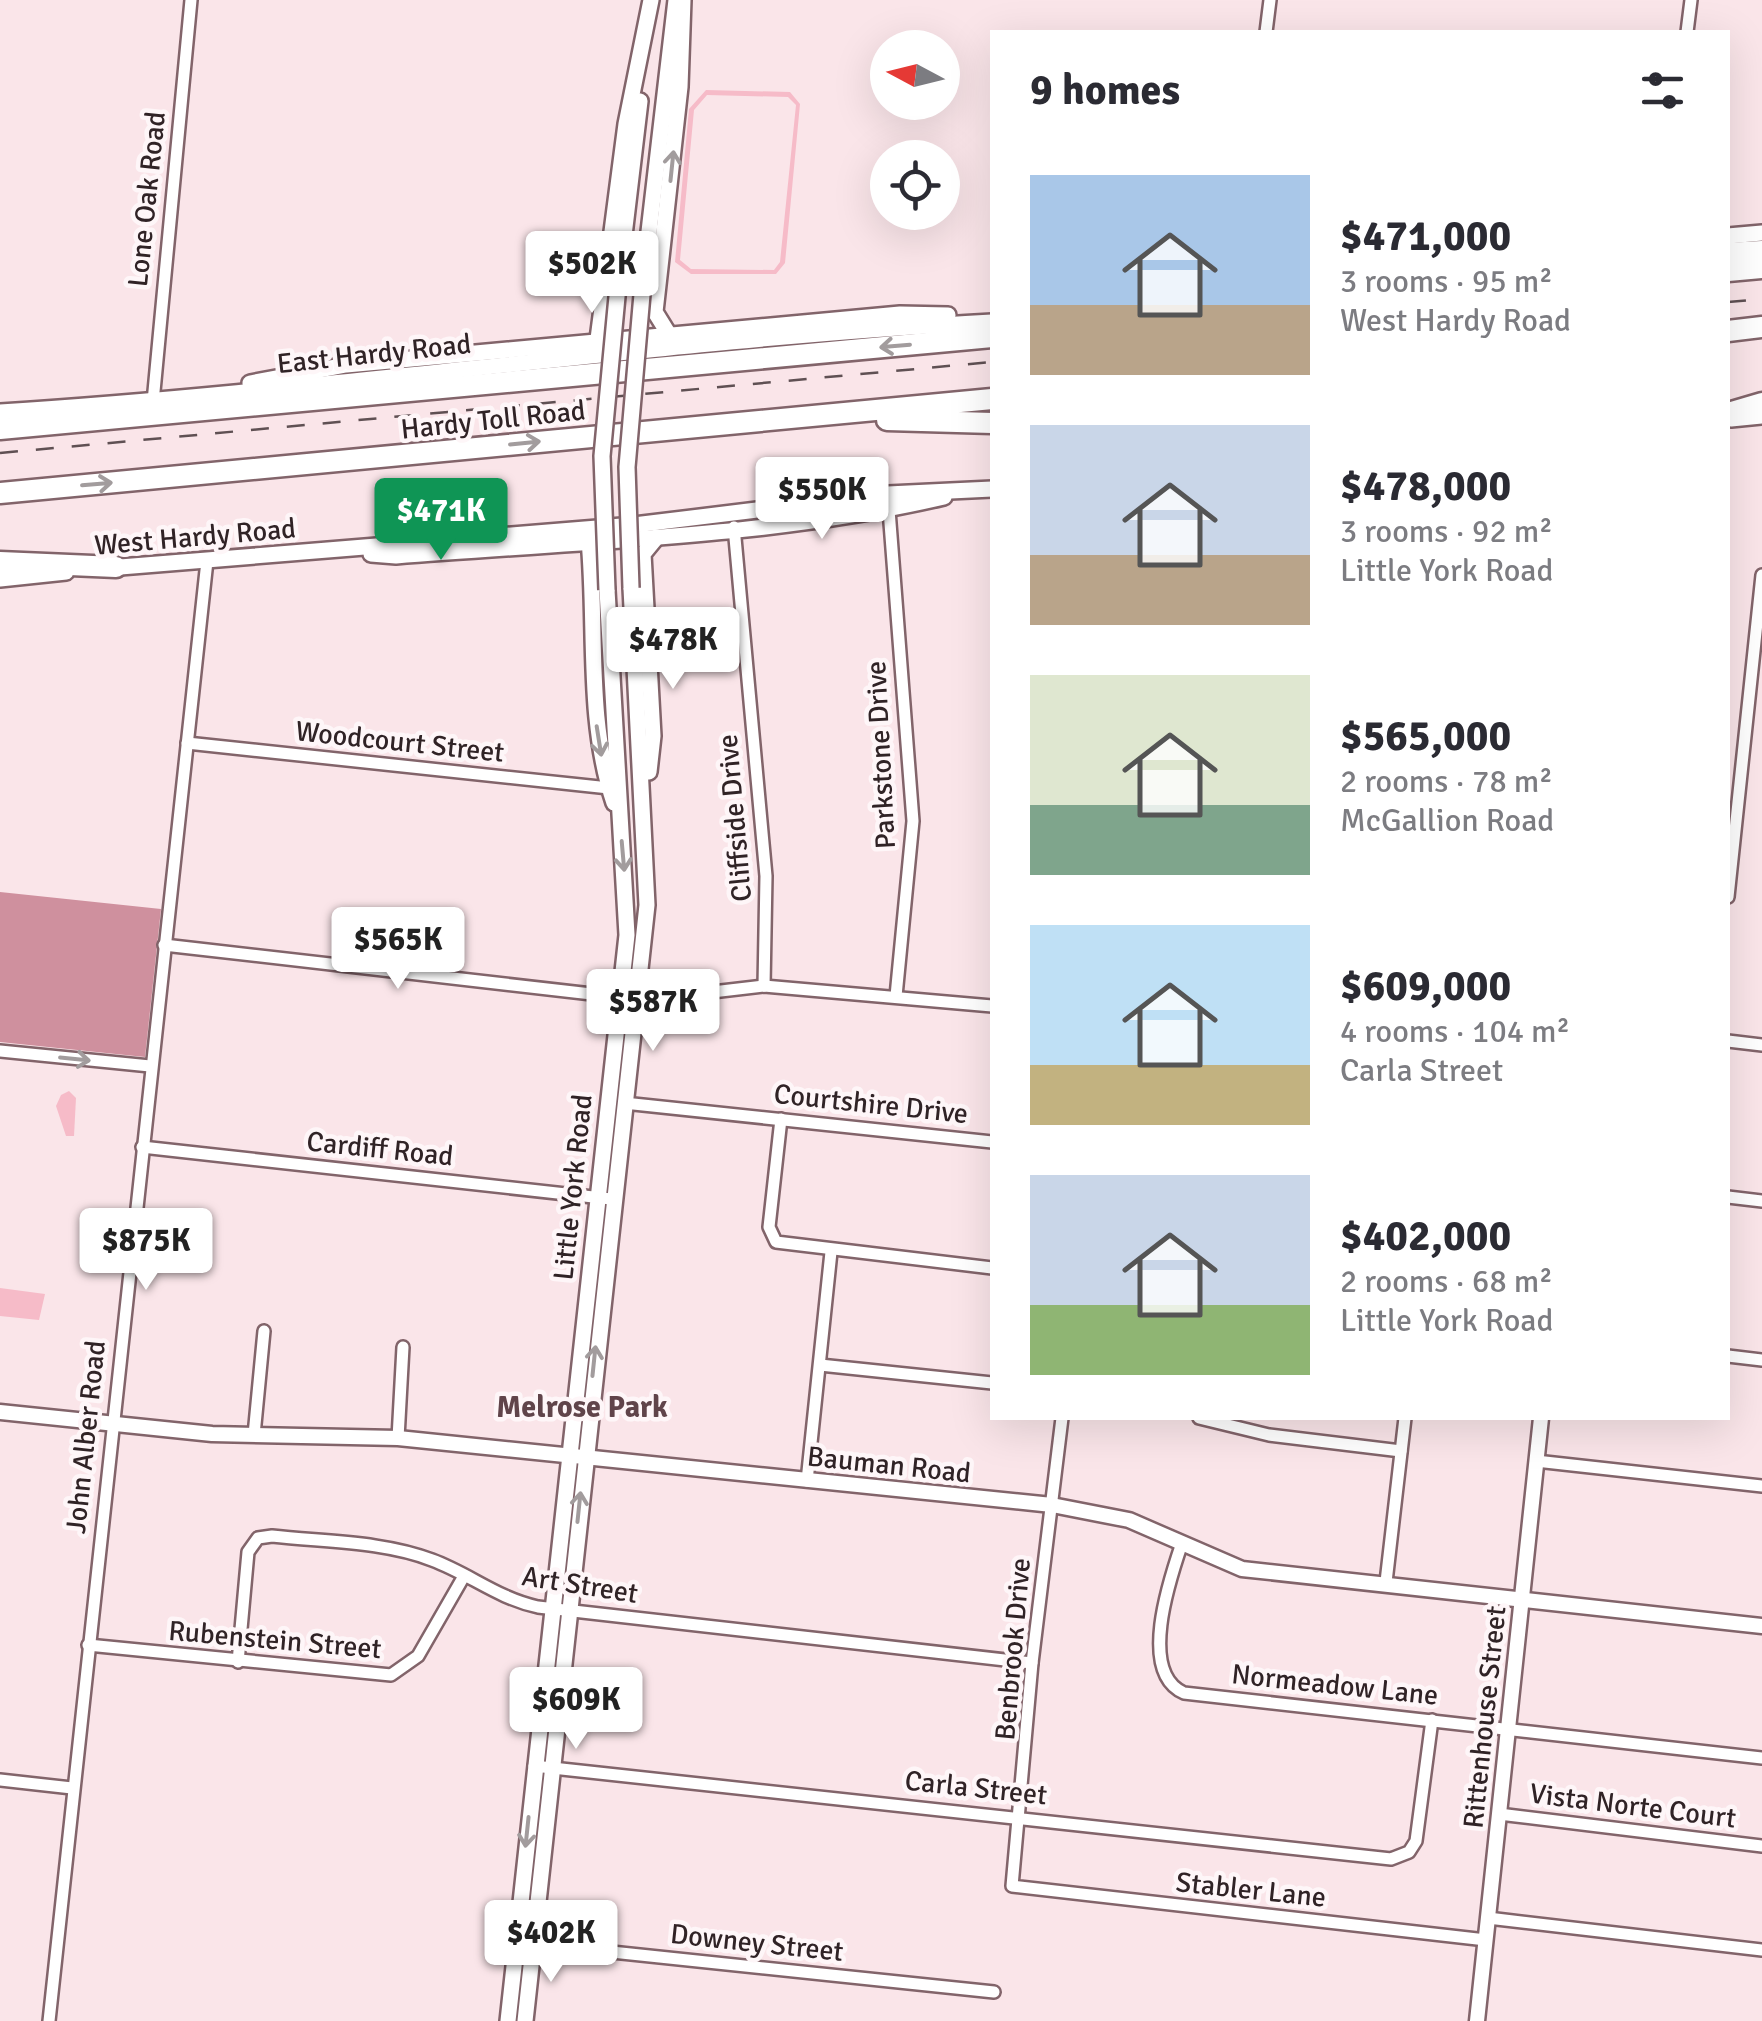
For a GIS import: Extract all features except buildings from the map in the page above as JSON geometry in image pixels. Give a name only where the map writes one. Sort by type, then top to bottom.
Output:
[{"type":"highway","points":[[1730,254],[1762,251]]},
{"type":"highway","points":[[1730,271],[1762,268]]},
{"type":"highway","points":[[1730,330],[1762,327]]},
{"type":"highway","name":"Hardy Toll Road","points":[[0,428],[990,337]]},
{"type":"highway","name":"Hardy Toll Road","points":[[0,493],[990,399]]},
{"type":"highway","points":[[1730,415],[1762,403]]},
{"type":"highway","points":[[760,420],[990,423]]},
{"type":"highway","points":[[0,562],[116,567]]},
{"type":"main road","points":[[598,338],[624,136],[652,0]]},
{"type":"main road","name":"Little York Road","points":[[508,2021],[543,1767],[604,1199],[627,936],[600,586],[602,456],[652,0]]},
{"type":"main road","points":[[668,332],[656,312],[680,88],[679,0]]},
{"type":"main road","name":"Little York Road","points":[[604,1199],[624,1103],[647,905],[626,467],[643,284],[679,0]]},
{"type":"main road","points":[[1730,236],[1762,233]]},
{"type":"main road","points":[[602,299],[608,310],[628,314],[646,311],[657,297]]},
{"type":"main road","points":[[153,402],[316,369],[598,338],[900,314],[990,320]]},
{"type":"main road","name":"East Hardy Road","points":[[0,412],[153,402],[638,348],[990,320]]},
{"type":"main road","points":[[1730,416],[1762,416]]},
{"type":"main road","points":[[330,549],[396,556],[656,537],[889,510],[985,489]]},
{"type":"main road","name":"West Hardy Road","points":[[0,579],[627,526],[888,494],[985,489]]},
{"type":"main road","points":[[644,816],[654,736],[644,567],[645,546],[656,537]]},
{"type":"main road","points":[[589,540],[600,586]]},
{"type":"main road","points":[[620,822],[609,788],[594,710],[600,562],[615,554],[636,556],[644,567]]},
{"type":"main road","name":"Little York Road","points":[[525,2021],[543,1767]]},
{"type":"street","name":"Lone Oak Road","points":[[153,402],[191,0]]},
{"type":"street","points":[[1266,30],[1270,0]]},
{"type":"street","points":[[1687,30],[1691,0]]},
{"type":"street","name":"Parkstone Drive","points":[[889,510],[913,821],[896,996]]},
{"type":"street","name":"Cliffside Drive","points":[[734,527],[766,876],[764,986]]},
{"type":"street","name":"John Alber Road","points":[[49,2021],[207,561]]},
{"type":"street","points":[[1730,878],[1762,576]]},
{"type":"street","name":"Woodcourt Street","points":[[187,743],[609,788]]},
{"type":"street","points":[[164,944],[637,999],[674,1000],[764,986],[990,1006]]},
{"type":"street","points":[[1730,1041],[1762,1045]]},
{"type":"street","points":[[0,1052],[150,1066]]},
{"type":"street","name":"Courtshire Drive","points":[[624,1103],[990,1142]]},
{"type":"street","points":[[781,1119],[770,1217],[771,1236],[776,1242],[831,1252],[990,1268]]},
{"type":"street","name":"Cardiff Road","points":[[142,1147],[604,1199]]},
{"type":"street","points":[[1730,1197],[1762,1200]]},
{"type":"street","points":[[807,1481],[831,1252]]},
{"type":"street","points":[[254,1435],[264,1332]]},
{"type":"street","points":[[398,1438],[403,1346]]},
{"type":"street","points":[[1730,1356],[1762,1360]]},
{"type":"street","points":[[820,1365],[990,1383]]},
{"type":"street","name":"Bauman Road","points":[[0,1412],[254,1435],[398,1438],[1052,1505],[1129,1520],[1242,1569],[1762,1626]]},
{"type":"street","name":"Benbrook Drive","points":[[1012,1886],[1032,1663],[1062,1420]]},
{"type":"street","points":[[1207,1420],[1269,1435],[1401,1451]]},
{"type":"street","points":[[1386,1582],[1404,1420]]},
{"type":"street","name":"Rittenhouse Street","points":[[1477,2021],[1540,1420]]},
{"type":"street","points":[[1536,1461],[1762,1486]]},
{"type":"street","name":"Art Street","points":[[238,1662],[248,1552],[258,1538],[404,1551],[512,1601],[560,1610],[1032,1663]]},
{"type":"street","name":"Normeadow Lane","points":[[1182,1543],[1165,1600],[1159,1667],[1173,1688],[1762,1758]]},
{"type":"street","name":"Rubenstein Street","points":[[88,1646],[380,1678],[400,1672],[418,1656],[464,1576]]},
{"type":"street","name":"Carla Street","points":[[543,1767],[1391,1859],[1409,1852],[1416,1841],[1432,1720]]},
{"type":"street","points":[[0,1780],[72,1788]]},
{"type":"street","name":"Vista Norte Court","points":[[1499,1814],[1762,1846]]},
{"type":"street","name":"Stabler Lane","points":[[1012,1886],[1486,1940]]},
{"type":"street","points":[[1488,1918],[1762,1950]]},
{"type":"street","name":"Downey Street","points":[[516,1942],[994,1992]]},
{"type":"shaded area","points":[[706,90],[790,92],[800,104],[785,263],[776,274],[691,274],[675,262],[689,109]],"holes":[[[707,95],[788,97],[796,105],[780,262],[774,270],[691,269],[680,260],[694,110]]]},
{"type":"shaded area","points":[[0,892],[161,909],[145,1057],[0,1042]]},
{"type":"shaded area","points":[[69,1091],[76,1098],[74,1136],[66,1136],[56,1106],[61,1095]]},
{"type":"shaded area","points":[[0,1288],[45,1294],[39,1320],[0,1316]]},
{"type":"railway","points":[[1730,302],[1762,299]]},
{"type":"railway","points":[[0,453],[990,362]]},
{"type":"district","name":"Melrose Park","points":[[582,1407]]}]
